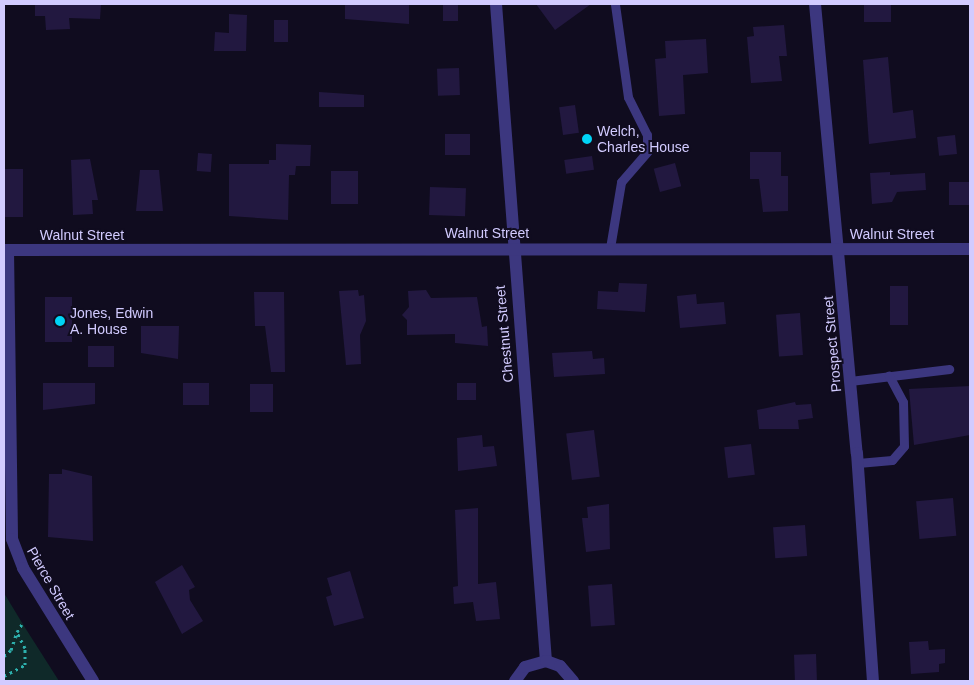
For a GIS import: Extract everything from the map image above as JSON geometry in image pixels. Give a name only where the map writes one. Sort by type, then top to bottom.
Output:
[{"type":"street","name":"Chestnut Street","points":[[496,4],[512,248],[546,661]]},
{"type":"street","name":"Prospect Street","points":[[815,4],[858,463],[873,681]]},
{"type":"street","name":"Walnut Street","points":[[6,250],[970,249]]},
{"type":"street","name":"Pierce Street","points":[[6,250],[12,539],[23,568],[93,681]]},
{"type":"street","points":[[514,681],[526,667],[546,661],[560,666],[573,681]]},
{"type":"lane","points":[[610,248],[622,182],[647,152],[647,135],[628,98],[614,4]]},
{"type":"lane","points":[[850,381],[949,369]]},
{"type":"lane","points":[[858,463],[892,460],[904,446],[903,402],[889,376]]},
{"type":"path","points":[[4,656],[12,650],[17,632],[22,624]]},
{"type":"path","points":[[4,676],[25,665],[25,648],[17,632]]},
{"type":"green space","points":[[4,593],[24,626],[59,681],[4,681]]},
{"type":"building","points":[[35,4],[101,4],[100,19],[69,18],[70,29],[46,30],[45,16],[35,16]]},
{"type":"building","points":[[345,4],[409,4],[409,24],[345,19]]},
{"type":"building","points":[[443,4],[458,4],[458,21],[443,21]]},
{"type":"building","points":[[536,4],[591,4],[555,30]]},
{"type":"building","points":[[864,4],[891,4],[891,22],[864,22]]},
{"type":"building","points":[[229,14],[247,15],[246,51],[214,51],[215,32],[229,33]]},
{"type":"building","points":[[274,20],[288,20],[288,42],[274,42]]},
{"type":"building","points":[[784,25],[787,56],[779,56],[782,81],[751,83],[747,37],[754,36],[753,27]]},
{"type":"building","points":[[706,39],[708,73],[683,75],[685,114],[659,116],[655,59],[666,58],[665,41]]},
{"type":"building","points":[[888,57],[893,113],[913,110],[916,138],[869,144],[863,60]]},
{"type":"building","points":[[459,68],[460,95],[438,96],[437,69]]},
{"type":"building","points":[[319,92],[364,95],[364,107],[319,107]]},
{"type":"building","points":[[575,105],[579,133],[563,135],[559,107]]},
{"type":"building","points":[[445,134],[470,134],[470,155],[445,155]]},
{"type":"building","points":[[955,135],[957,154],[939,156],[937,137]]},
{"type":"building","points":[[276,144],[311,145],[310,166],[296,166],[295,175],[289,175],[288,220],[229,216],[229,164],[269,164],[269,160],[276,160]]},
{"type":"building","points":[[750,152],[781,152],[781,176],[788,176],[788,211],[763,212],[759,179],[750,179]]},
{"type":"building","points":[[198,153],[212,154],[211,172],[197,171]]},
{"type":"building","points":[[592,156],[594,170],[566,174],[564,160]]},
{"type":"building","points":[[90,159],[98,200],[92,200],[93,214],[73,215],[71,160]]},
{"type":"building","points":[[675,163],[681,186],[660,192],[654,169]]},
{"type":"building","points":[[5,169],[23,169],[23,217],[5,217]]},
{"type":"building","points":[[140,170],[159,170],[163,211],[136,211]]},
{"type":"building","points":[[331,171],[358,171],[358,204],[331,204]]},
{"type":"building","points":[[890,172],[890,175],[925,173],[926,190],[897,192],[892,202],[872,204],[870,173]]},
{"type":"building","points":[[949,182],[970,182],[970,205],[949,205]]},
{"type":"building","points":[[430,187],[466,188],[465,216],[429,215]]},
{"type":"building","points":[[619,283],[647,284],[645,312],[597,309],[598,291],[618,292]]},
{"type":"building","points":[[890,286],[908,286],[908,325],[890,325]]},
{"type":"building","points":[[358,290],[359,296],[364,295],[366,321],[360,335],[361,364],[346,365],[339,291]]},
{"type":"building","points":[[426,290],[431,298],[477,297],[482,327],[487,326],[488,346],[455,343],[455,334],[407,335],[407,320],[402,315],[409,307],[408,291]]},
{"type":"building","points":[[254,292],[284,292],[285,372],[271,372],[265,326],[255,326]]},
{"type":"building","points":[[696,294],[697,304],[724,302],[726,324],[680,328],[677,296]]},
{"type":"building","name":"Jones, Edwin A. House","points":[[45,297],[72,297],[72,342],[45,342]]},
{"type":"building","points":[[800,313],[803,355],[779,357],[776,315]]},
{"type":"building","points":[[141,326],[179,326],[178,359],[141,353]]},
{"type":"building","points":[[88,346],[114,346],[114,367],[88,367]]},
{"type":"building","points":[[592,351],[593,359],[604,358],[605,374],[554,377],[552,353]]},
{"type":"building","points":[[43,383],[95,383],[95,404],[43,410]]},
{"type":"building","points":[[183,383],[209,383],[209,405],[183,405]]},
{"type":"building","points":[[457,383],[476,383],[476,400],[457,400]]},
{"type":"building","points":[[250,384],[273,384],[273,412],[250,412]]},
{"type":"building","points":[[970,386],[970,435],[914,445],[909,389]]},
{"type":"building","points":[[795,402],[796,405],[811,404],[813,418],[798,420],[799,429],[759,429],[757,410]]},
{"type":"building","points":[[594,430],[600,477],[572,480],[566,433]]},
{"type":"building","points":[[482,435],[483,447],[494,446],[497,466],[458,471],[457,438]]},
{"type":"building","points":[[751,444],[755,475],[728,478],[724,447]]},
{"type":"building","points":[[62,469],[92,476],[93,541],[48,537],[49,474],[62,474]]},
{"type":"building","points":[[953,498],[956,536],[919,539],[916,501]]},
{"type":"building","points":[[609,504],[610,549],[586,552],[582,518],[588,518],[587,507]]},
{"type":"building","points":[[478,508],[478,584],[496,582],[500,619],[476,621],[473,602],[454,604],[453,587],[458,586],[455,510]]},
{"type":"building","points":[[805,525],[807,556],[775,558],[773,527]]},
{"type":"building","points":[[182,565],[195,587],[189,590],[190,600],[203,621],[182,634],[155,582]]},
{"type":"building","points":[[350,571],[364,618],[334,626],[326,597],[332,595],[327,578]]},
{"type":"building","points":[[612,584],[615,625],[591,627],[588,586]]},
{"type":"building","points":[[928,641],[929,650],[945,649],[945,663],[939,664],[939,672],[911,674],[909,642]]},
{"type":"building","points":[[816,654],[817,681],[795,681],[794,655]]},
{"type":"place","name":"Welch, Charles House","points":[[587,139]]},
{"type":"place","name":"Jones, Edwin A. House","points":[[60,321]]}]
